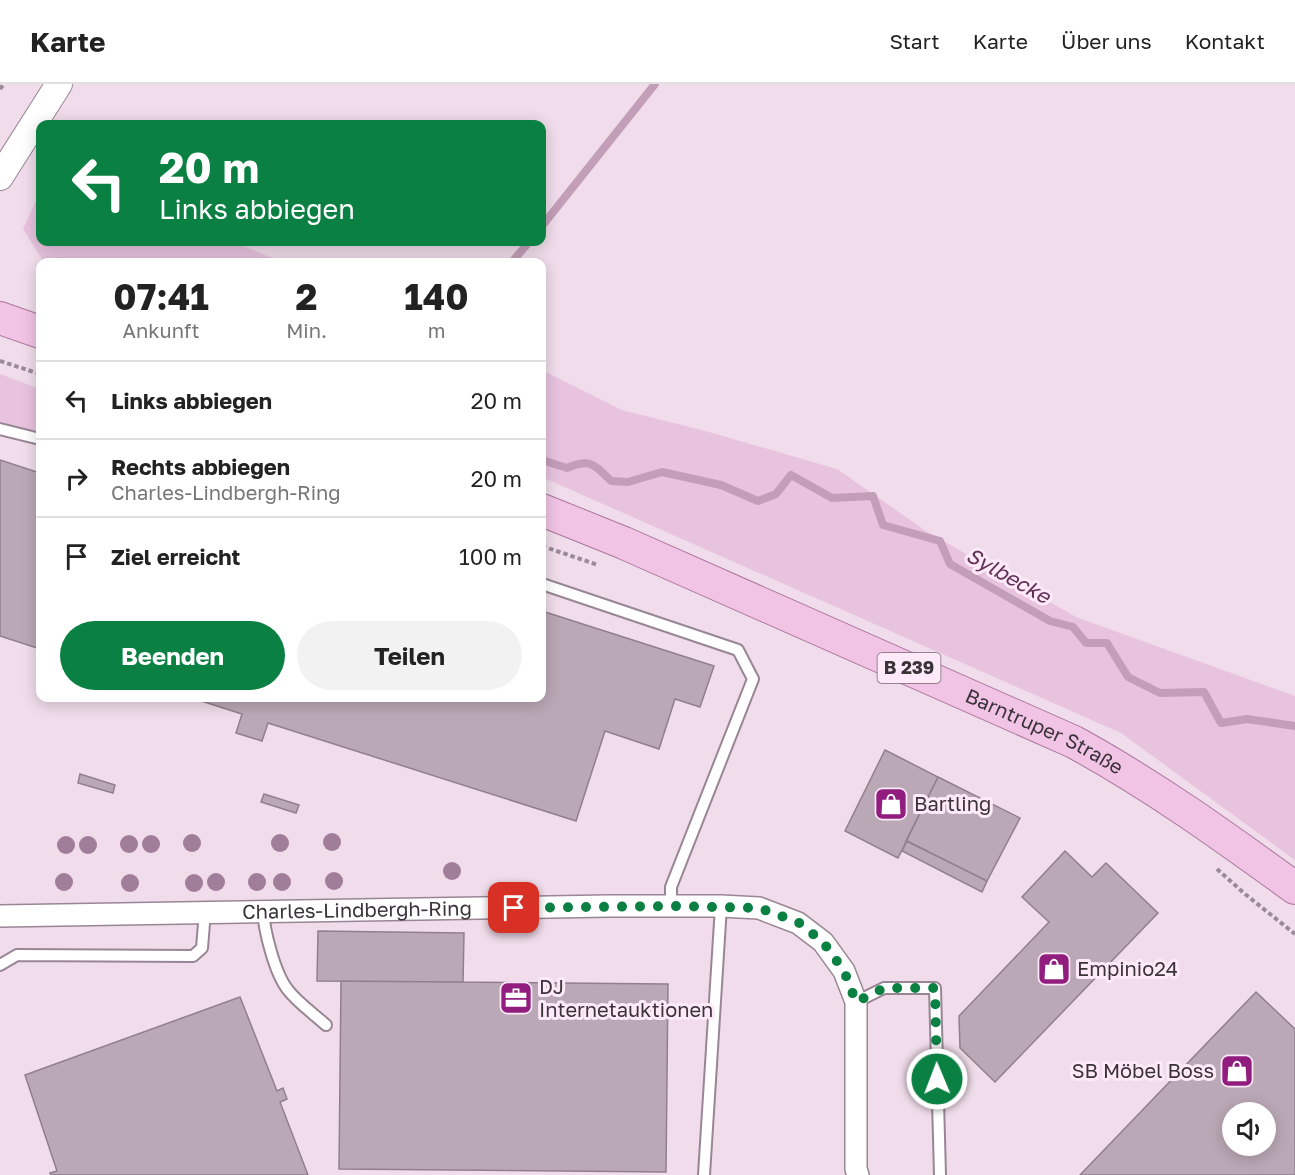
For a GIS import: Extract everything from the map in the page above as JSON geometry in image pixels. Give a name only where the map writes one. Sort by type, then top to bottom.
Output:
[{"type":"main road","points":[[0,318],[36,331]]},
{"type":"main road","name":"Barntruper Straße","points":[[546,512],[624,543],[1074,742],[1128,772],[1186,809],[1295,888]]},
{"type":"street","points":[[36,120],[59,84]]},
{"type":"street","points":[[0,177],[36,120]]},
{"type":"street","name":"Charles-Lindbergh-Ring","points":[[0,916],[263,910],[671,906],[759,908],[798,922],[823,942],[844,971],[856,1002],[856,1169],[858,1175]]},
{"type":"lane","points":[[0,429],[36,438]]},
{"type":"lane","points":[[546,585],[738,650],[753,679],[670,886],[671,906]]},
{"type":"lane","points":[[704,1175],[721,906]]},
{"type":"lane","points":[[263,910],[266,938],[285,985],[326,1025]]},
{"type":"lane","points":[[0,965],[17,955],[193,956],[202,948],[205,911]]},
{"type":"lane","points":[[856,1002],[884,988],[935,988],[940,1175]]},
{"type":"path","points":[[0,89],[4,84]]},
{"type":"path","points":[[0,361],[36,373]]},
{"type":"path","points":[[546,547],[598,566]]},
{"type":"path","points":[[1215,867],[1295,934]]},
{"type":"shaded area","points":[[36,201],[36,246],[243,246],[273,258],[41,258],[23,229]]},
{"type":"shaded area","points":[[546,372],[622,410],[702,430],[837,469],[926,531],[1076,617],[1295,696],[1295,860],[1121,733],[546,479]]},
{"type":"shaded area","points":[[0,374],[36,388],[36,431],[0,422]]},
{"type":"building","points":[[0,460],[36,472],[36,648],[0,636]]},
{"type":"building","points":[[546,612],[714,666],[700,707],[675,699],[659,749],[605,731],[576,821],[268,723],[262,741],[236,733],[242,714],[204,702],[546,702]]},
{"type":"building","name":"Bartling","points":[[885,750],[938,777],[898,858],[845,831]]},
{"type":"building","points":[[80,774],[115,785],[113,793],[78,783]]},
{"type":"building","points":[[938,777],[1020,818],[987,881],[906,841]]},
{"type":"building","points":[[264,794],[299,805],[296,813],[261,802]]},
{"type":"building","points":[[907,841],[987,881],[982,892],[902,851]]},
{"type":"building","name":"Empinio24","points":[[1065,851],[1092,877],[1106,863],[1158,913],[995,1082],[960,1048],[959,1016],[1049,922],[1022,897]]},
{"type":"building","points":[[318,931],[464,933],[463,982],[317,981]]},
{"type":"building","points":[[341,981],[668,984],[666,1172],[339,1169]]},
{"type":"building","name":"SB Möbel Boss","points":[[1256,992],[1295,1029],[1295,1175],[1080,1175]]},
{"type":"building","points":[[240,997],[277,1091],[283,1088],[287,1099],[280,1102],[308,1175],[51,1175],[50,1173],[57,1171],[25,1075]]},
{"type":"waterway","points":[[546,221],[655,84]]},
{"type":"waterway","points":[[515,258],[526,246]]},
{"type":"waterway","name":"Sylbecke","points":[[546,461],[567,468],[581,463],[591,464],[611,481],[628,482],[662,472],[721,485],[758,501],[776,494],[791,475],[832,498],[873,496],[883,525],[940,541],[950,564],[1050,621],[1073,627],[1086,643],[1107,643],[1128,677],[1160,693],[1204,692],[1221,723],[1247,719],[1295,726]]},
{"type":"place","name":"Bartling","points":[[891,804]]},
{"type":"place","name":"Empinio24","points":[[1054,969]]},
{"type":"place","name":"DJ Internetauktionen","points":[[516,998]]},
{"type":"place","name":"SB Möbel Boss","points":[[1237,1071]]},
{"type":"route","points":[[514,908],[721,906],[759,908],[798,922],[823,942],[844,971],[856,1002],[884,988],[935,988],[937,1079]]}]
